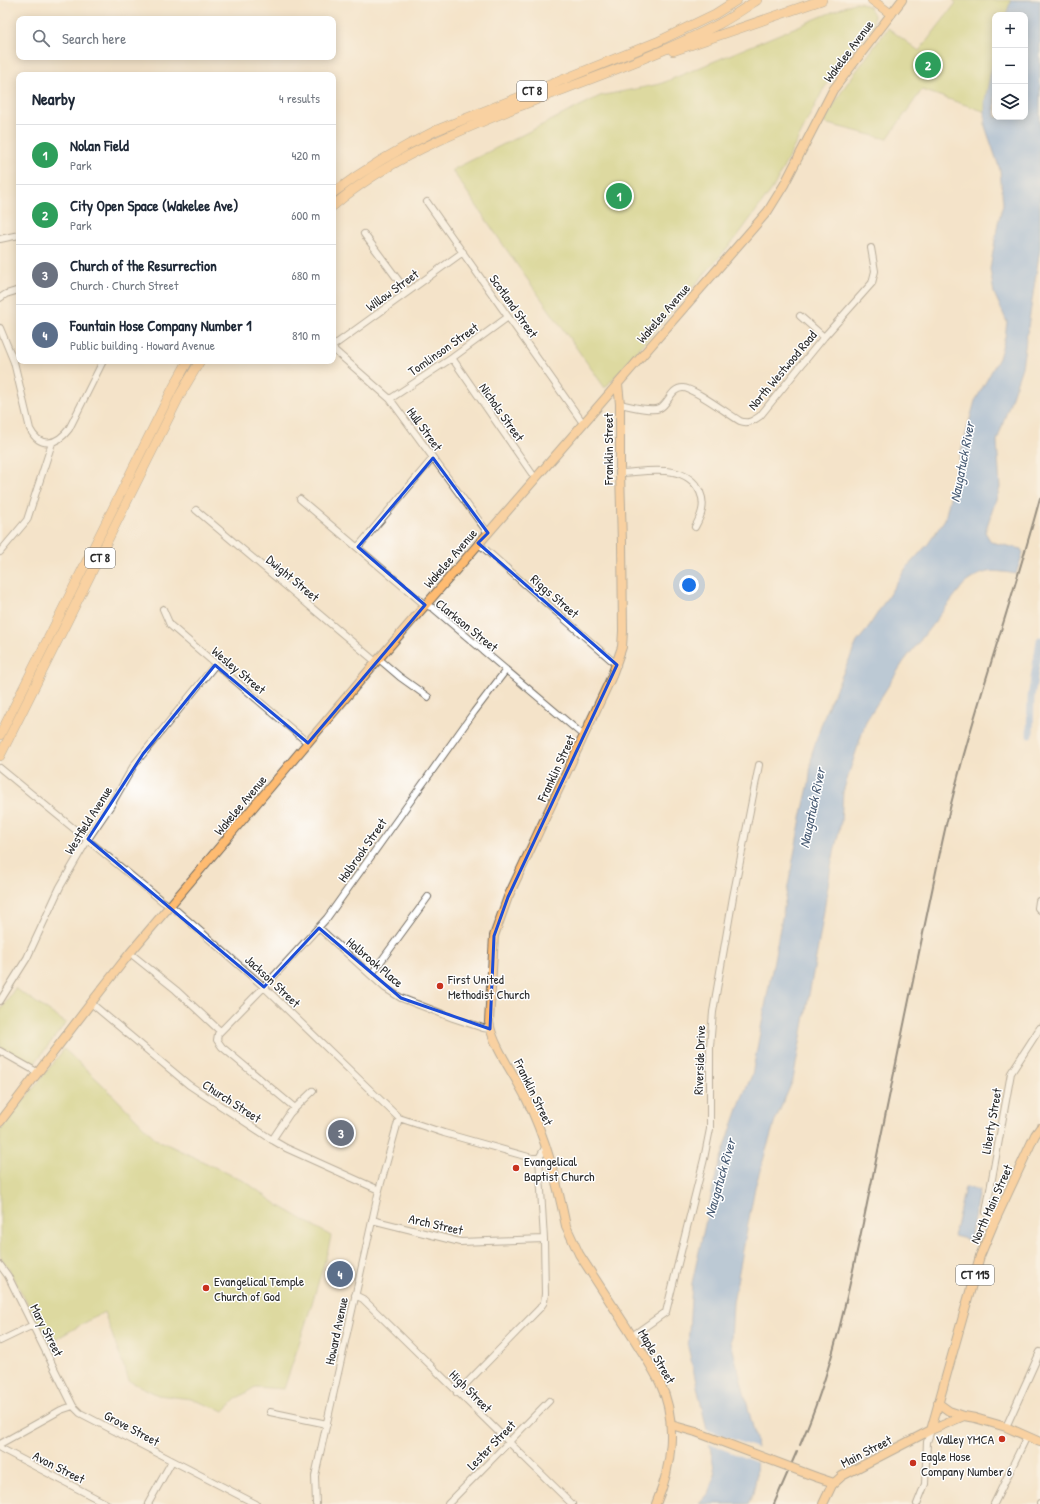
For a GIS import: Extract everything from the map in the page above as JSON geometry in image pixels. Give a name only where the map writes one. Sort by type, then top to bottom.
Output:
[{"type":"highway","name":"CT 8","points":[[336,191],[372,166],[411,143],[437,130],[657,42],[715,14],[737,0]]},
{"type":"highway","name":"CT 8","points":[[336,204],[360,185],[423,147],[473,125],[675,45],[720,23],[758,0]]},
{"type":"highway","points":[[626,65],[698,44],[822,0]]},
{"type":"highway","points":[[872,0],[891,14]]},
{"type":"highway","name":"CT 8","points":[[0,735],[186,364]]},
{"type":"highway","name":"CT 8","points":[[0,756],[181,393],[198,364]]},
{"type":"main road","name":"Wakelee Avenue","points":[[0,1122],[130,953],[478,543],[768,211],[784,185],[833,90],[902,0]]},
{"type":"main road","name":"Franklin Street","points":[[546,1146],[527,1100],[496,1044],[490,1029],[489,1022],[494,936],[508,897],[617,665],[622,647],[620,404],[618,384]]},
{"type":"main road","name":"North Main Street","points":[[931,1430],[980,1256],[993,1225],[1040,1128]]},
{"type":"main road","name":"Maple Street","points":[[546,1146],[566,1226],[571,1238],[579,1254],[632,1336],[660,1383],[666,1398],[671,1426]]},
{"type":"main road","points":[[938,1403],[949,1411],[1006,1427],[1040,1442]]},
{"type":"main road","name":"Main Street","points":[[823,1504],[834,1483],[842,1476],[931,1430],[964,1416]]},
{"type":"main road","points":[[656,1504],[666,1473],[671,1446],[671,1426],[696,1432],[834,1483]]},
{"type":"street","name":"Scotland Street","points":[[427,202],[583,423]]},
{"type":"street","points":[[364,234],[407,292]]},
{"type":"street","points":[[0,239],[16,236]]},
{"type":"street","name":"North Westwood Road","points":[[620,404],[656,409],[664,405],[676,390],[684,388],[694,392],[740,421],[753,421],[760,416],[824,337],[872,283],[875,270],[871,248]]},
{"type":"street","name":"Willow Street","points":[[336,344],[463,252]]},
{"type":"street","points":[[0,298],[6,294],[16,291]]},
{"type":"street","points":[[800,316],[824,337]]},
{"type":"street","name":"Tomlinson Street","points":[[390,399],[452,358],[508,317]]},
{"type":"street","points":[[0,328],[14,362],[30,429],[32,434],[39,439],[52,443],[62,438],[69,430],[102,364]]},
{"type":"street","name":"Hull Street","points":[[336,352],[390,399],[488,533]]},
{"type":"street","name":"Nichols Street","points":[[452,358],[535,478]]},
{"type":"street","points":[[0,552],[27,520],[52,443]]},
{"type":"street","points":[[358,547],[433,458]]},
{"type":"street","points":[[620,473],[666,471],[682,474],[688,478],[697,487],[702,500],[702,514],[695,527]]},
{"type":"street","name":"Clarkson Street","points":[[300,499],[425,605],[433,608],[584,736]]},
{"type":"street","name":"Dwight Street","points":[[196,510],[378,660],[428,697]]},
{"type":"street","name":"Riggs Street","points":[[478,543],[617,665]]},
{"type":"street","name":"Wesley Street","points":[[163,609],[170,625],[308,743]]},
{"type":"street","name":"Westfield Avenue","points":[[0,1001],[27,958],[60,887],[126,779],[143,754],[215,665]]},
{"type":"street","name":"Holbrook Street","points":[[220,1031],[264,987],[319,928],[474,712],[506,670]]},
{"type":"street","name":"Riverside Drive","points":[[632,1336],[666,1312],[704,1159],[710,1129],[710,1047],[713,1012],[758,765]]},
{"type":"street","name":"Jackson Street","points":[[0,768],[170,906],[264,987],[399,1118],[444,1133],[532,1158],[539,1158]]},
{"type":"street","points":[[371,975],[428,897]]},
{"type":"street","points":[[1039,901],[1038,908],[1040,910]]},
{"type":"street","name":"Holbrook Place","points":[[319,928],[385,988],[407,1000],[476,1026],[490,1029]]},
{"type":"street","points":[[130,953],[176,990],[220,1031],[217,1040],[222,1047],[295,1108]]},
{"type":"street","name":"Church Street","points":[[91,1003],[189,1085],[272,1140],[286,1148],[379,1190]]},
{"type":"street","name":"Liberty Street","points":[[993,1225],[986,1212],[1011,1073],[1040,1028]]},
{"type":"street","points":[[0,1051],[37,1072]]},
{"type":"street","points":[[272,1140],[295,1108],[313,1091]]},
{"type":"street","name":"Howard Avenue","points":[[316,1504],[315,1476],[379,1190],[399,1118]]},
{"type":"street","points":[[458,1393],[542,1305],[545,1294],[544,1239],[539,1158],[546,1146]]},
{"type":"street","name":"Arch Street","points":[[372,1220],[460,1242],[544,1239]]},
{"type":"street","name":"Mary Street","points":[[0,1265],[8,1276],[73,1406]]},
{"type":"street","name":"High Street","points":[[355,1295],[362,1299],[572,1504]]},
{"type":"street","points":[[0,1341],[33,1325]]},
{"type":"street","points":[[1006,1427],[1040,1352]]},
{"type":"street","name":"Lester Street","points":[[448,1504],[549,1401]]},
{"type":"street","points":[[0,1444],[61,1410],[73,1406]]},
{"type":"street","name":"Grove Street","points":[[73,1406],[80,1413],[256,1504]]},
{"type":"street","points":[[270,1412],[327,1424]]},
{"type":"street","points":[[917,1504],[925,1484],[927,1442],[931,1430]]},
{"type":"street","points":[[994,1504],[1027,1436]]},
{"type":"street","name":"Avon Street","points":[[0,1448],[107,1504]]},
{"type":"street","points":[[148,1504],[172,1461]]},
{"type":"highlighted area","points":[[433,458],[488,533],[478,543],[617,665],[508,897],[494,936],[490,1029],[401,998],[319,928],[264,987],[88,839],[143,754],[215,665],[308,743],[425,605],[358,547]]},
{"type":"green space","points":[[953,0],[1040,0],[1028,94],[1028,12],[992,12],[992,114],[922,90],[887,139],[824,123],[843,89],[888,28],[919,51],[956,3]]},
{"type":"green space","points":[[856,2],[862,3],[870,8],[874,15],[873,25],[836,71],[823,90],[773,188],[736,238],[605,388],[515,262],[452,170],[600,96],[660,84]]},
{"type":"green space","points":[[15,988],[66,1023],[34,1064],[28,1064],[0,1047],[0,1011]]},
{"type":"green space","points":[[64,1049],[101,1083],[156,1139],[246,1182],[278,1205],[331,1236],[310,1310],[284,1389],[255,1387],[236,1399],[224,1411],[191,1399],[158,1395],[129,1381],[104,1312],[49,1343],[0,1256],[0,1131]]},
{"type":"water","name":"Naugatuck River","points":[[1011,0],[1040,0],[1040,248],[1022,367],[997,441],[1000,488],[985,532],[991,542],[1021,549],[1023,553],[1016,574],[995,571],[983,573],[964,584],[904,661],[866,721],[843,792],[841,822],[831,866],[820,936],[793,1080],[775,1121],[755,1187],[733,1303],[731,1342],[756,1439],[756,1478],[753,1494],[748,1504],[699,1504],[708,1494],[715,1474],[707,1430],[688,1347],[692,1283],[717,1170],[741,1100],[752,1075],[809,783],[812,753],[826,711],[857,642],[866,631],[906,568],[928,544],[945,519],[960,455],[975,401],[999,358],[1005,337],[1007,322],[994,293],[990,269],[1003,204],[1000,170],[985,126],[985,101],[992,65],[992,120],[1028,120],[1028,12],[1007,12]]},
{"type":"water","points":[[965,1187],[979,1190],[970,1240],[954,1236]]},
{"type":"pier","points":[[705,1429],[759,1449],[758,1463],[707,1443]]},
{"type":"waterway","points":[[1030,735],[1031,697],[1040,640]]},
{"type":"railway","points":[[800,1445],[824,1381],[843,1314],[952,799],[1040,498]]},
{"type":"railway","points":[[774,1504],[797,1451]]},
{"type":"place","name":"City Open Space (Wakelee Ave)","points":[[928,65]]},
{"type":"place","name":"Nolan Field","points":[[619,196]]},
{"type":"place","name":"First United Methodist Church","points":[[440,986]]},
{"type":"place","name":"Church of the Resurrection","points":[[341,1133]]},
{"type":"place","name":"Evangelical Baptist Church","points":[[516,1168]]},
{"type":"place","name":"Fountain Hose Company Number 1","points":[[340,1274]]},
{"type":"place","name":"Evangelical Temple Church of God","points":[[206,1288]]},
{"type":"place","name":"Valley YMCA","points":[[1002,1439]]},
{"type":"place","name":"Eagle Hose Company Number 6","points":[[913,1463]]}]
